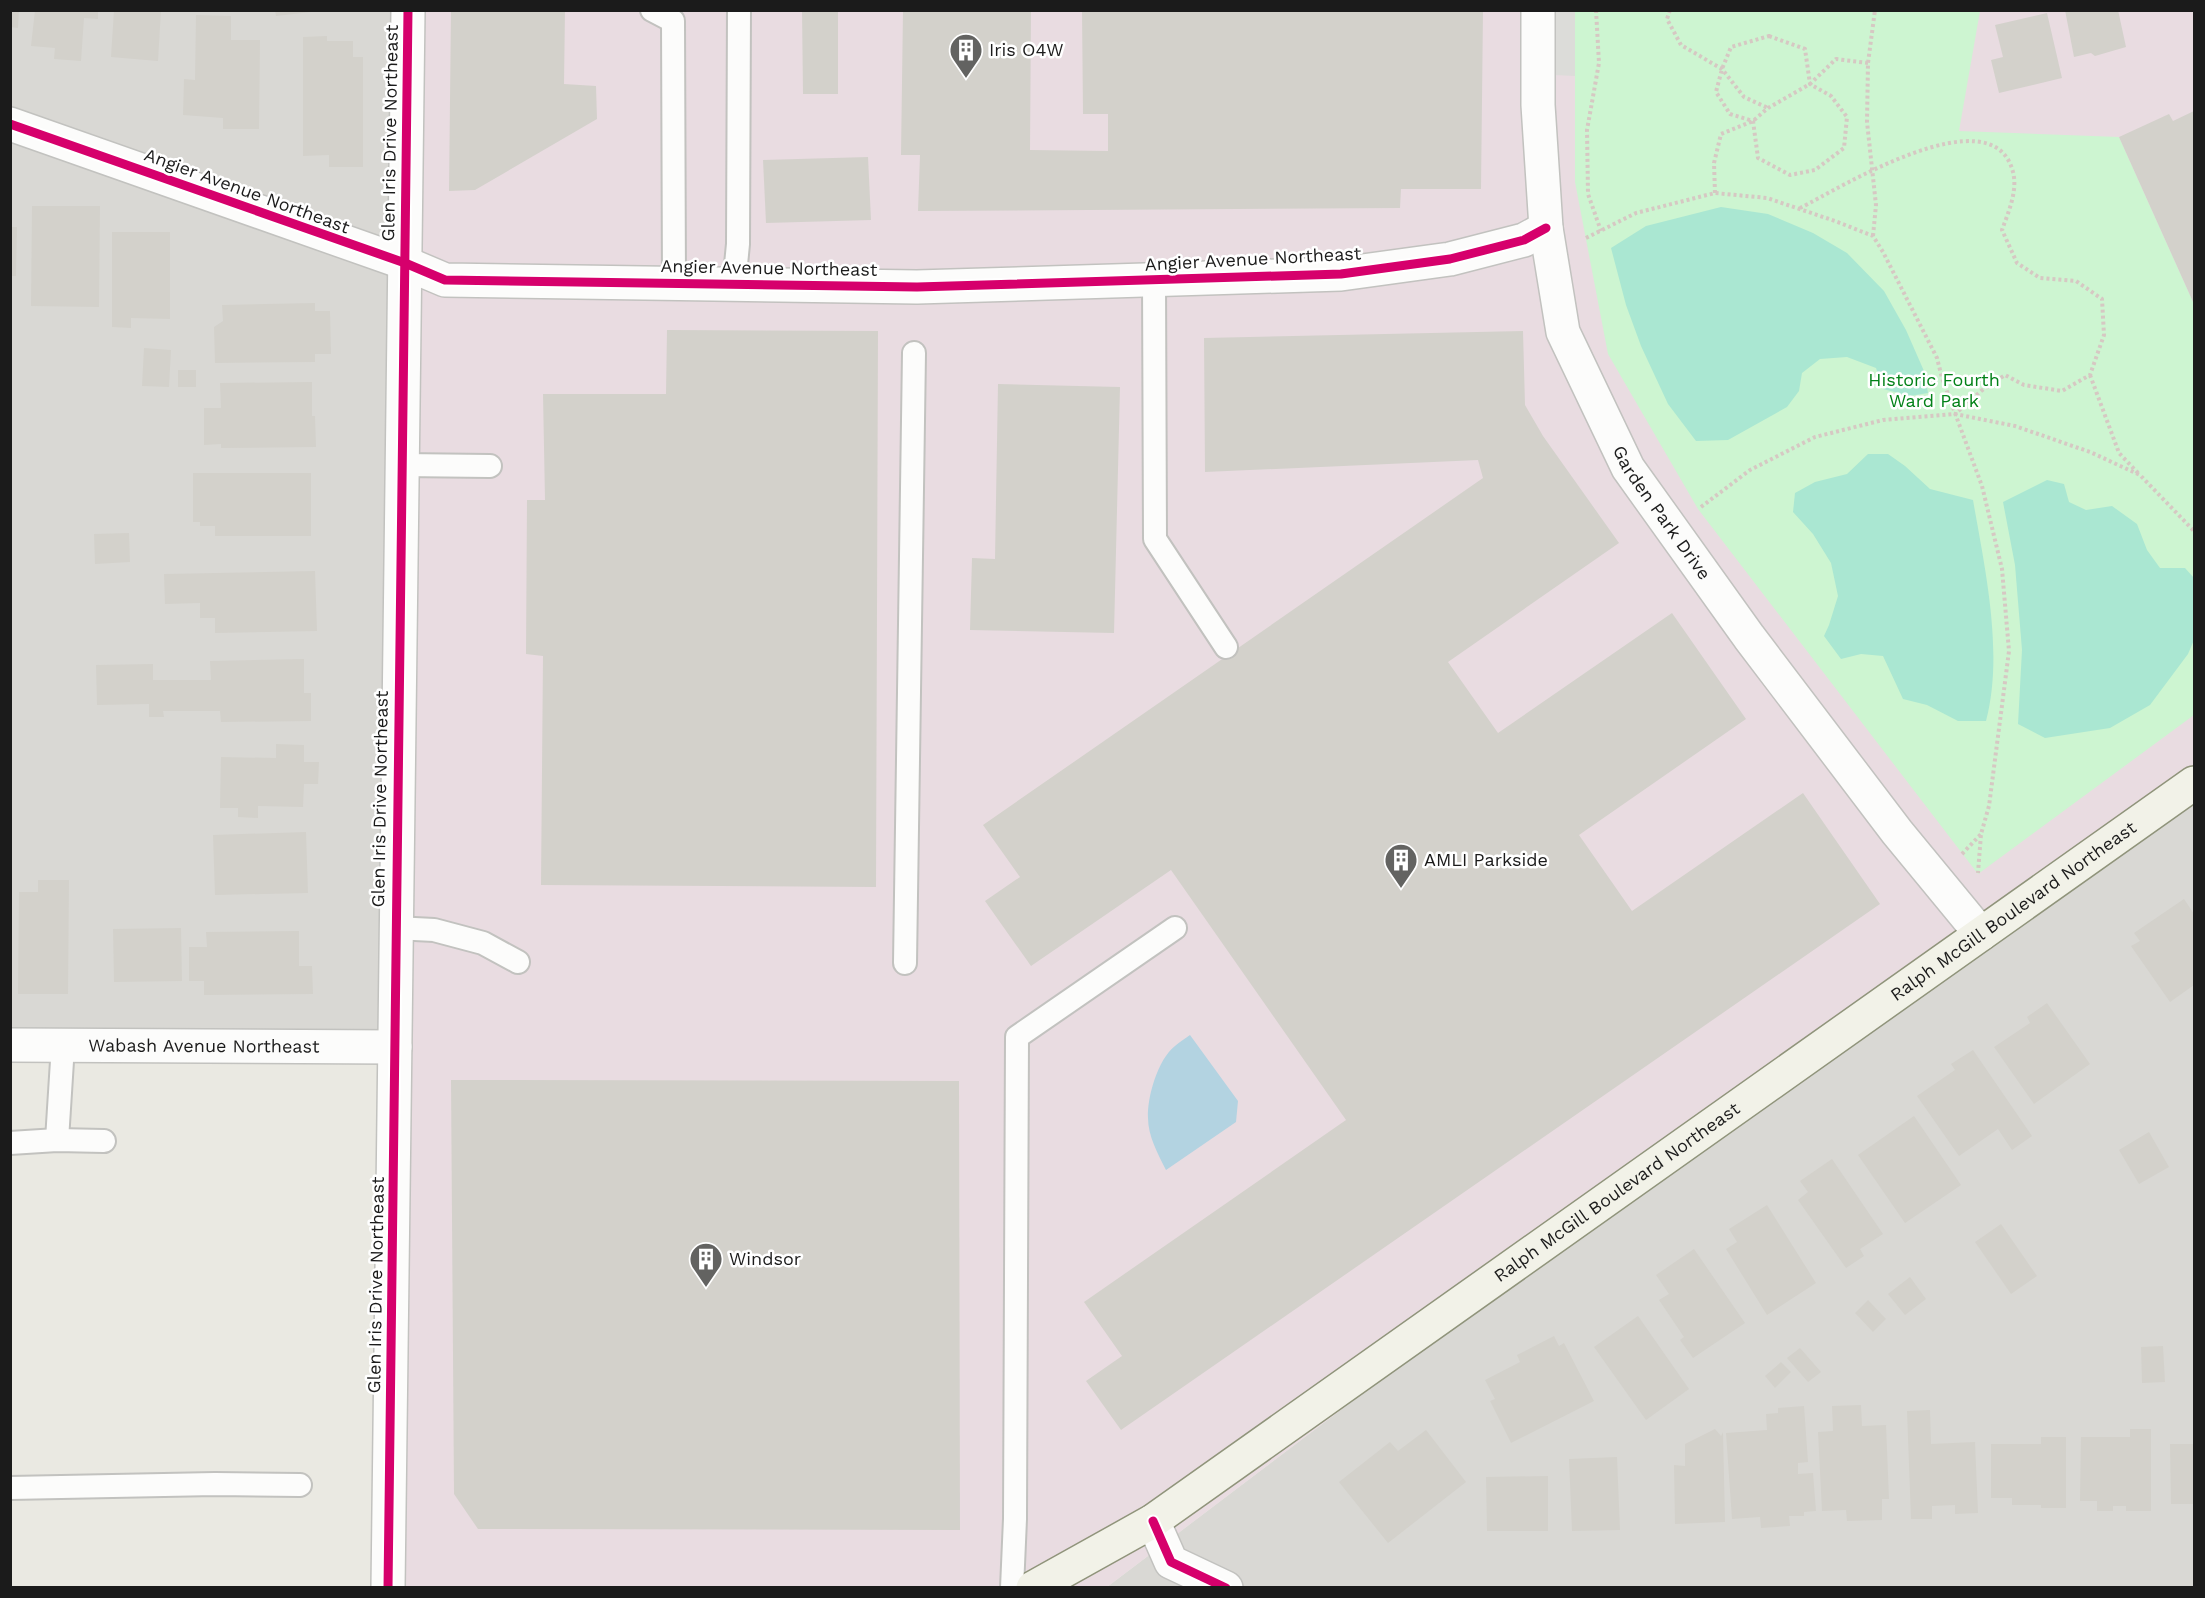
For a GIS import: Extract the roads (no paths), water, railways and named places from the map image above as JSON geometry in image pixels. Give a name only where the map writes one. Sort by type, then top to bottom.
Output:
[{"type":"main road","name":"Ralph McGill Boulevard Northeast","points":[[1033,1587],[1153,1521],[2194,783]]},
{"type":"street","name":"Glen Iris Drive Northeast","points":[[388,1587],[408,10]]},
{"type":"street","name":"Garden Park Drive","points":[[1538,10],[1538,105],[1546,228],[1563,332],[1628,468],[1770,665],[1898,832],[1981,934]]},
{"type":"street","name":"Angier Avenue Northeast","points":[[10,124],[405,263],[445,280],[917,287],[1341,274],[1450,259],[1524,240],[1546,228]]},
{"type":"street","name":"Wabash Avenue Northeast","points":[[10,1045],[395,1047]]},
{"type":"street","points":[[1153,1521],[1171,1562],[1226,1587]]},
{"type":"lane","points":[[652,10],[673,21],[674,283]]},
{"type":"lane","points":[[734,285],[738,244],[739,10]]},
{"type":"lane","points":[[1154,280],[1155,539],[1226,647]]},
{"type":"lane","points":[[905,963],[914,353]]},
{"type":"lane","points":[[402,465],[490,466]]},
{"type":"lane","points":[[395,928],[434,930],[483,943],[518,962]]},
{"type":"lane","points":[[1012,1587],[1015,1519],[1017,1037],[1176,928]]},
{"type":"lane","points":[[57,1140],[63,1045]]},
{"type":"lane","points":[[10,1143],[57,1140],[104,1141]]},
{"type":"lane","points":[[10,1488],[215,1484],[300,1485]]},
{"type":"water","points":[[1190,1035],[1238,1101],[1236,1122],[1166,1170],[1150,1131],[1149,1100],[1163,1060],[1175,1046]]},
{"type":"place","name":"Iris O4W","points":[[966,79]]},
{"type":"place","name":"AMLI Parkside","points":[[1401,889]]},
{"type":"place","name":"Windsor","points":[[706,1288]]},
{"type":"park label","name":"Historic Fourth Ward Park","points":[[1934,390]]}]
